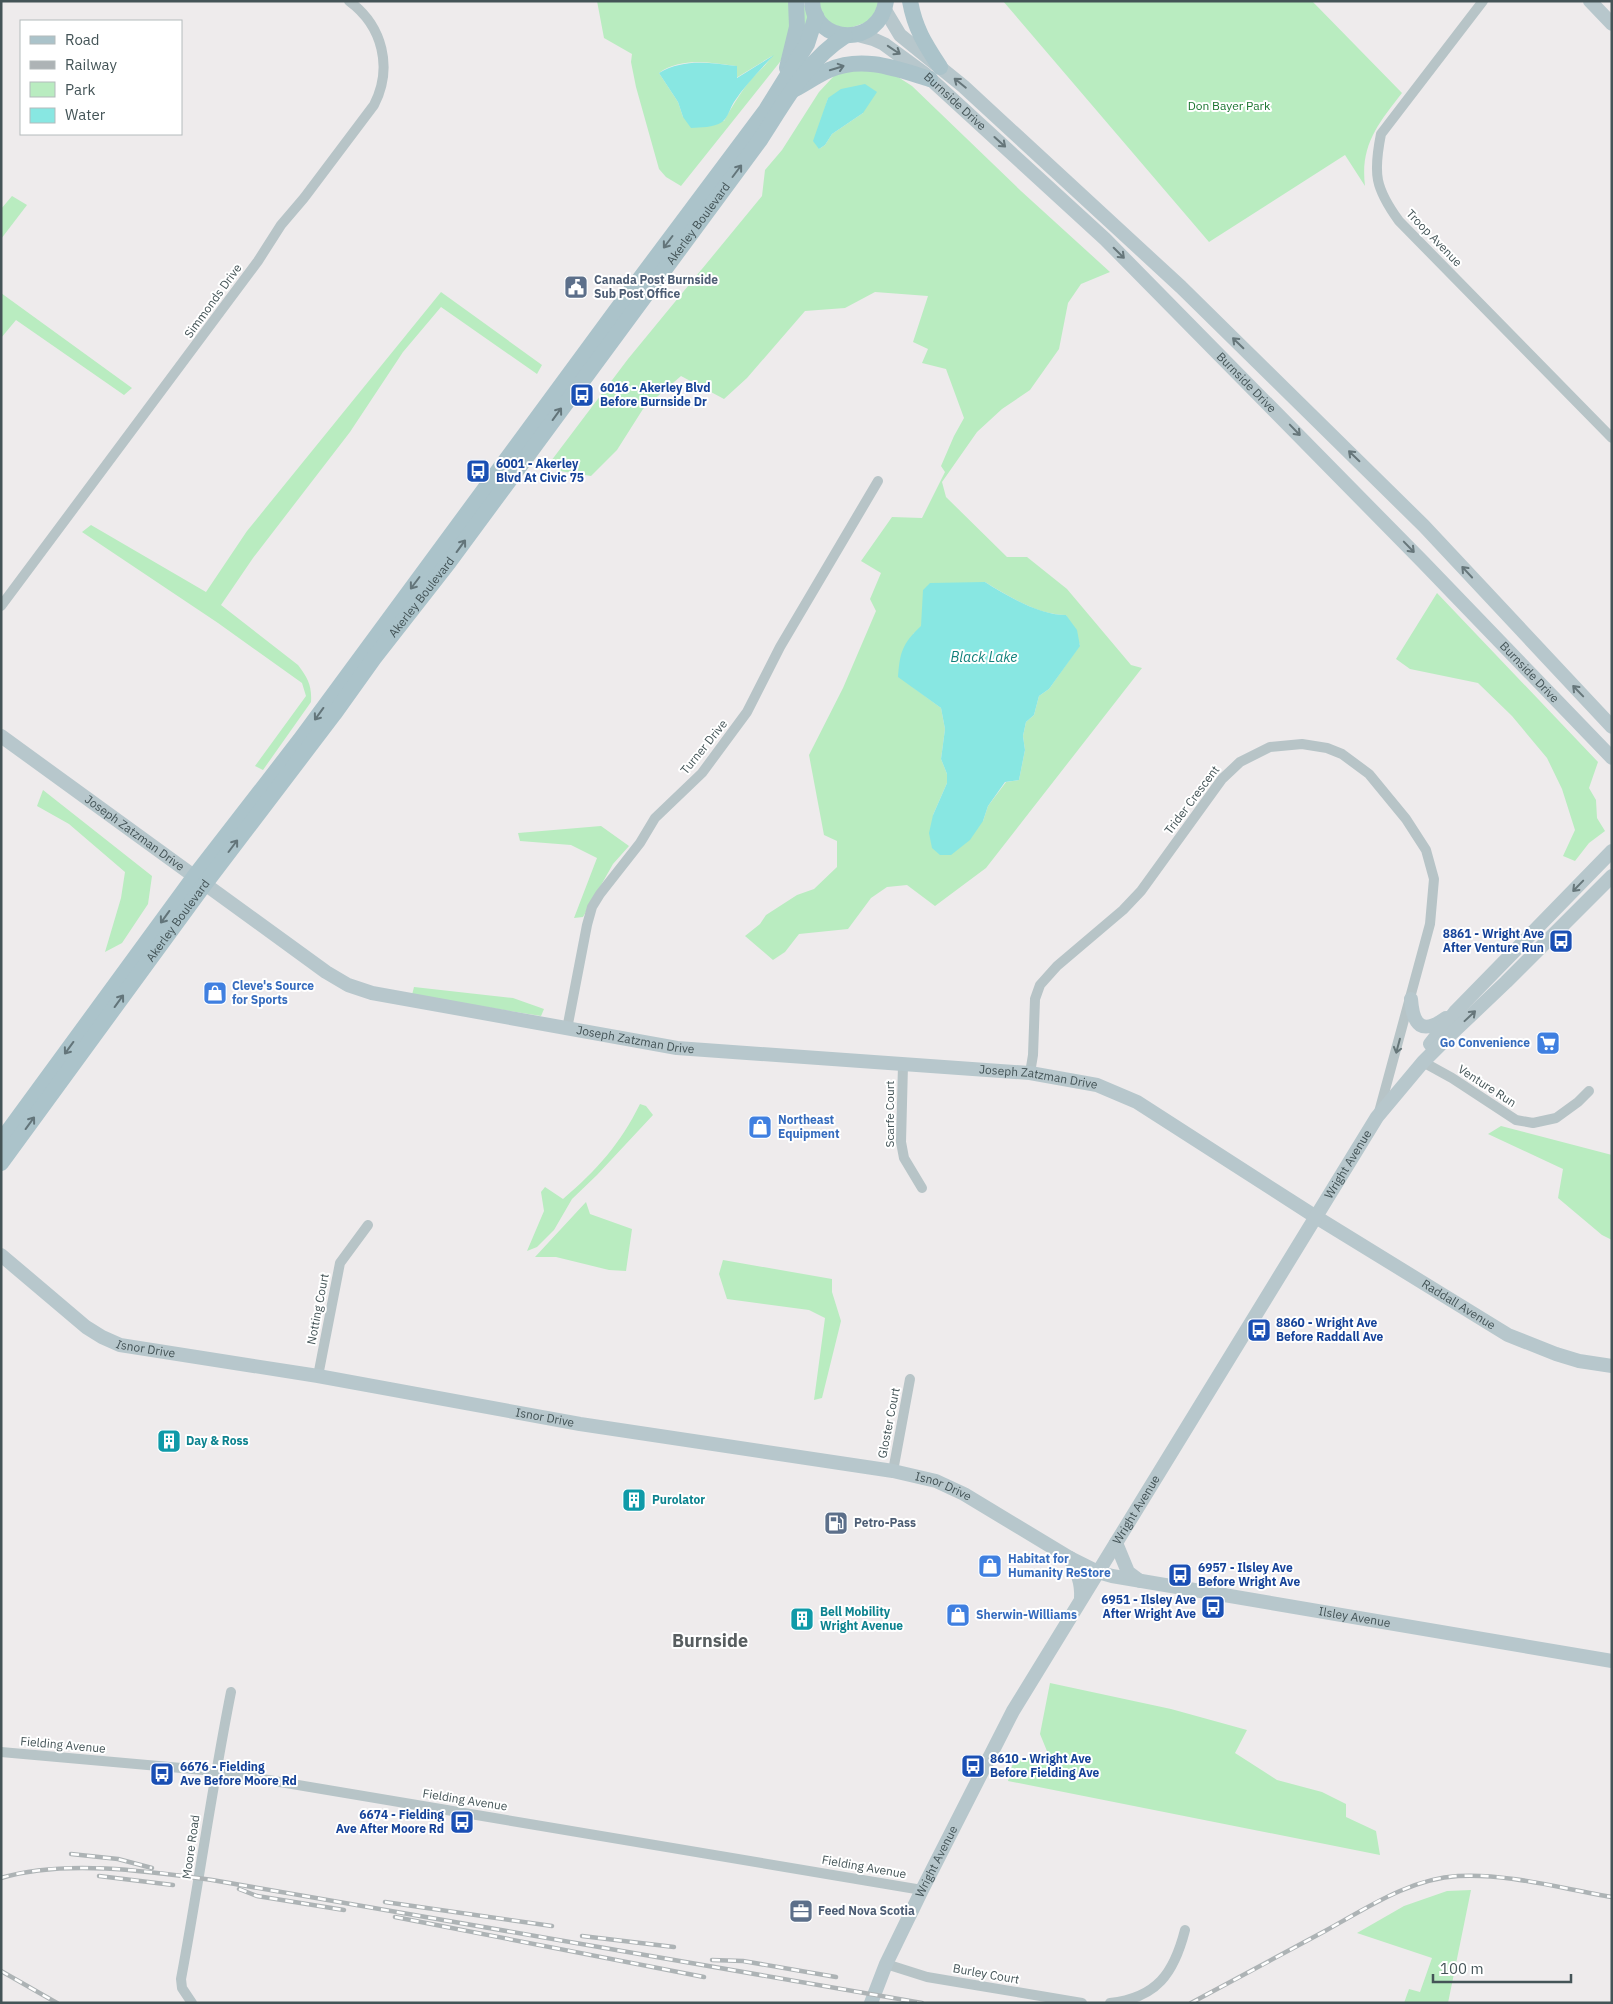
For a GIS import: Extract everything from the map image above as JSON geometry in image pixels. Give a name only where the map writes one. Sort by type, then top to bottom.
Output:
[{"type":"main road","points":[[788,87],[797,27],[796,1]]},
{"type":"main road","points":[[910,1],[919,35],[935,73]]},
{"type":"main road","points":[[1590,1],[1612,24]]},
{"type":"main road","name":"Akerley Boulevard","points":[[1,1163],[300,740],[766,110],[820,55],[851,36],[870,30],[879,21],[885,6]]},
{"type":"main road","name":"Burnside Drive","points":[[885,6],[900,35],[935,73],[1106,239],[1612,758]]},
{"type":"main road","points":[[814,9],[823,26],[832,32],[851,36]]},
{"type":"main road","name":"Akerley Boulevard","points":[[788,87],[807,44],[814,9]]},
{"type":"main road","name":"Burnside Drive","points":[[851,36],[872,39],[884,44],[935,73],[963,86],[1181,288],[1404,505],[1612,726]]},
{"type":"main road","points":[[788,87],[830,70],[851,64],[874,63],[935,73]]},
{"type":"main road","name":"Joseph Zatzman Drive","points":[[1,736],[199,881],[319,967],[348,985],[372,993],[567,1030],[677,1048],[1030,1073],[1097,1085],[1137,1102],[1316,1217]]},
{"type":"main road","name":"Wright Avenue","points":[[1423,1062],[1425,1050],[1455,1012],[1612,851]]},
{"type":"main road","name":"Wright Avenue","points":[[871,2003],[886,1964],[1013,1711],[1378,1117],[1423,1062],[1612,876]]},
{"type":"main road","name":"Akerley Boulevard","points":[[1,1141],[199,881]]},
{"type":"main road","points":[[1506,982],[1504,973],[1508,958]]},
{"type":"main road","points":[[1411,999],[1412,1015],[1417,1023],[1424,1027],[1434,1027],[1455,1012]]},
{"type":"main road","name":"Raddall Avenue","points":[[1316,1217],[1508,1334],[1556,1354],[1579,1361],[1612,1366]]},
{"type":"main road","name":"Isnor Drive","points":[[1,1255],[86,1327],[120,1345],[318,1376],[580,1424],[893,1471],[936,1482],[964,1494],[1070,1558],[1098,1572]]},
{"type":"main road","points":[[1116,1543],[1128,1572],[1141,1581]]},
{"type":"main road","points":[[1070,1558],[1082,1585],[1081,1599]]},
{"type":"main road","name":"Ilsley Avenue","points":[[1098,1572],[1141,1581],[1612,1661]]},
{"type":"street","name":"Simmonds Drive","points":[[1,606],[258,260],[281,226],[374,105],[384,75],[383,51],[378,35],[370,21],[349,1]]},
{"type":"street","name":"Troop Avenue","points":[[1483,1],[1381,134],[1376,173],[1380,192],[1399,221],[1612,438]]},
{"type":"street","name":"Turner Drive","points":[[567,1030],[592,907],[640,843],[655,818],[702,773],[747,712],[780,647],[878,481]]},
{"type":"street","name":"Trider Crescent","points":[[1030,1073],[1033,1056],[1035,999],[1040,985],[1057,966],[1123,910],[1141,891],[1222,779],[1240,762],[1270,747],[1302,744],[1317,746],[1342,754],[1370,774],[1406,819],[1426,850],[1434,879],[1430,924],[1378,1117]]},
{"type":"street","name":"Venture Run","points":[[1423,1062],[1452,1078],[1516,1120],[1533,1123],[1556,1118],[1590,1091]]},
{"type":"street","name":"Scarfe Court","points":[[903,1065],[901,1142],[904,1158],[922,1188]]},
{"type":"street","name":"Notting Court","points":[[318,1376],[340,1263],[368,1225]]},
{"type":"street","name":"Gloster Court","points":[[893,1471],[910,1379]]},
{"type":"street","name":"Moore Road","points":[[192,2003],[182,1988],[181,1979],[200,1878],[215,1771],[231,1692]]},
{"type":"street","name":"Fielding Avenue","points":[[1,1752],[215,1771],[922,1890]]},
{"type":"street","points":[[1110,2003],[1133,1998],[1160,1983],[1170,1972],[1179,1955],[1185,1930]]},
{"type":"street","name":"Burley Court","points":[[886,1964],[927,1977],[1082,2003]]},
{"type":"green space","points":[[597,1],[801,1],[815,18],[681,186],[666,177],[659,169],[636,87],[631,62],[632,54],[604,38]],"holes":[[[772,56],[748,83],[724,121],[683,117],[678,102],[659,73],[677,65],[696,62],[736,66],[736,78]]]},
{"type":"green space","points":[[815,1],[879,1],[874,14],[867,22],[847,29],[826,22]]},
{"type":"green space","name":"Don Bayer Park","points":[[1003,1],[1312,1],[1402,93],[1378,125],[1368,147],[1364,172],[1365,186],[1345,155],[1209,242]]},
{"type":"green space","points":[[873,61],[912,86],[1021,191],[1110,272],[1081,284],[1068,303],[1059,349],[1030,390],[1002,409],[977,432],[942,482],[946,497],[1007,557],[1027,557],[1067,589],[1131,665],[1142,668],[986,868],[935,906],[907,885],[887,887],[871,898],[848,929],[799,934],[785,952],[773,960],[745,936],[760,924],[766,915],[797,895],[814,889],[837,867],[837,841],[824,835],[809,755],[843,688],[876,611],[870,599],[881,573],[861,561],[892,517],[922,518],[945,472],[941,466],[964,418],[946,369],[922,363],[928,349],[913,342],[928,296],[875,292],[845,308],[805,311],[747,378],[724,399],[681,376],[643,409],[617,450],[591,476],[560,471],[548,465],[628,359],[762,196],[765,170],[782,150],[819,92],[846,63]],"holes":[[[828,98],[863,113],[832,134],[825,145],[819,149],[823,115]],[[985,582],[1013,599],[1034,608],[1045,612],[1066,615],[1080,645],[1049,689],[1039,696],[1034,715],[1026,722],[1023,736],[1025,750],[1019,780],[1006,782],[988,806],[983,821],[933,815],[947,783],[947,774],[941,759],[945,729],[941,708],[914,688],[913,634]]]},
{"type":"green space","points":[[12,196],[27,205],[1,239],[1,209]]},
{"type":"green space","points":[[441,292],[542,365],[537,374],[441,307],[403,352],[350,432],[253,558],[221,605],[298,665],[309,682],[311,691],[311,702],[263,770],[255,766],[306,696],[302,683],[218,623],[82,532],[91,525],[206,592],[247,531]]},
{"type":"green space","points":[[1,293],[132,388],[124,395],[16,320],[1,338]]},
{"type":"green space","points":[[1437,593],[1598,762],[1589,788],[1596,800],[1597,818],[1605,831],[1589,843],[1575,861],[1563,856],[1575,830],[1562,789],[1547,758],[1512,716],[1478,683],[1410,669],[1396,659]]},
{"type":"green space","points":[[43,790],[152,876],[148,904],[122,943],[105,952],[121,898],[125,872],[69,824],[37,806]]},
{"type":"green space","points":[[601,826],[629,846],[613,864],[583,917],[574,918],[597,858],[571,845],[520,841],[518,833]]},
{"type":"green space","points":[[414,987],[513,998],[544,1009],[541,1016],[412,995]]},
{"type":"green space","points":[[640,1104],[646,1106],[653,1115],[572,1199],[554,1230],[537,1247],[527,1251],[544,1211],[541,1192],[545,1187],[563,1199],[607,1156]]},
{"type":"green space","points":[[1501,1126],[1612,1155],[1612,1240],[1602,1235],[1558,1198],[1563,1169],[1488,1134]]},
{"type":"green space","points":[[586,1202],[590,1214],[632,1229],[626,1271],[609,1270],[556,1257],[535,1257]]},
{"type":"green space","points":[[723,1260],[832,1279],[832,1292],[841,1321],[822,1398],[814,1400],[825,1318],[809,1310],[727,1299],[719,1274]]},
{"type":"green space","points":[[1050,1683],[1171,1709],[1247,1730],[1235,1753],[1277,1780],[1322,1792],[1346,1804],[1346,1817],[1376,1831],[1380,1855],[1008,1781],[1014,1759],[1049,1756],[1040,1734]]},
{"type":"green space","points":[[1471,1890],[1448,2003],[1404,2003],[1409,1989],[1420,1992],[1432,1958],[1357,1933],[1404,1906],[1447,1891]]},
{"type":"water","points":[[774,55],[743,90],[724,120],[711,126],[691,128],[683,117],[678,102],[659,73],[678,65],[707,63],[737,66],[737,78]]},
{"type":"water","points":[[865,84],[877,92],[863,113],[832,134],[825,145],[819,149],[813,141],[828,98],[841,89]]},
{"type":"water","name":"Black Lake","points":[[985,582],[1013,599],[1035,608],[1045,612],[1066,615],[1077,630],[1080,646],[1049,689],[1039,696],[1034,715],[1026,722],[1023,736],[1025,750],[1019,780],[1005,782],[988,806],[983,821],[970,840],[951,855],[940,855],[932,848],[929,833],[933,815],[947,783],[947,774],[941,759],[945,729],[941,708],[898,677],[900,661],[906,643],[921,626],[923,590],[930,583]]},
{"type":"railway","points":[[71,1854],[118,1859],[152,1868]]},
{"type":"railway","points":[[1,1878],[26,1872],[52,1869],[106,1868],[212,1880],[922,2003]]},
{"type":"railway","points":[[99,1876],[173,1885]]},
{"type":"railway","points":[[1191,2003],[1373,1904],[1405,1889],[1440,1878],[1477,1876],[1515,1879],[1612,1897]]},
{"type":"railway","points":[[239,1889],[257,1896],[344,1910]]},
{"type":"railway","points":[[385,1902],[552,1926]]},
{"type":"railway","points":[[395,1917],[704,1977]]},
{"type":"railway","points":[[582,1936],[674,1947]]},
{"type":"railway","points":[[712,1960],[743,1961],[836,1977]]},
{"type":"railway","points":[[1,1971],[57,2003]]},
{"type":"place","name":"Canada Post Burnside Sub Post Office","points":[[576,287]]},
{"type":"place","name":"6016 - Akerley Blvd Before Burnside Dr","points":[[582,395]]},
{"type":"place","name":"6001 - Akerley Blvd At Civic 75","points":[[478,471]]},
{"type":"place","name":"8861 - Wright Ave After Venture Run","points":[[1561,941]]},
{"type":"place","name":"Cleve's Source for Sports","points":[[215,993]]},
{"type":"place","name":"Go Convenience","points":[[1548,1043]]},
{"type":"place","name":"Northeast Equipment","points":[[760,1127]]},
{"type":"place","name":"8860 - Wright Ave Before Raddall Ave","points":[[1259,1330]]},
{"type":"place","name":"Day & Ross","points":[[169,1441]]},
{"type":"place","name":"Purolator","points":[[634,1500]]},
{"type":"place","name":"Petro-Pass","points":[[836,1523]]},
{"type":"place","name":"Habitat for Humanity ReStore","points":[[990,1566]]},
{"type":"place","name":"6957 - Ilsley Ave Before Wright Ave","points":[[1180,1575]]},
{"type":"place","name":"6951 - Ilsley Ave After Wright Ave","points":[[1213,1607]]},
{"type":"place","name":"Sherwin-Williams","points":[[958,1615]]},
{"type":"place","name":"Bell Mobility Wright Avenue","points":[[802,1619]]},
{"type":"place","name":"8610 - Wright Ave Before Fielding Ave","points":[[973,1766]]},
{"type":"place","name":"6676 - Fielding Ave Before Moore Rd","points":[[162,1774]]},
{"type":"place","name":"6674 - Fielding Ave After Moore Rd","points":[[462,1822]]},
{"type":"place","name":"Feed Nova Scotia","points":[[801,1911]]},
{"type":"district","name":"Burnside","points":[[710,1641]]}]
